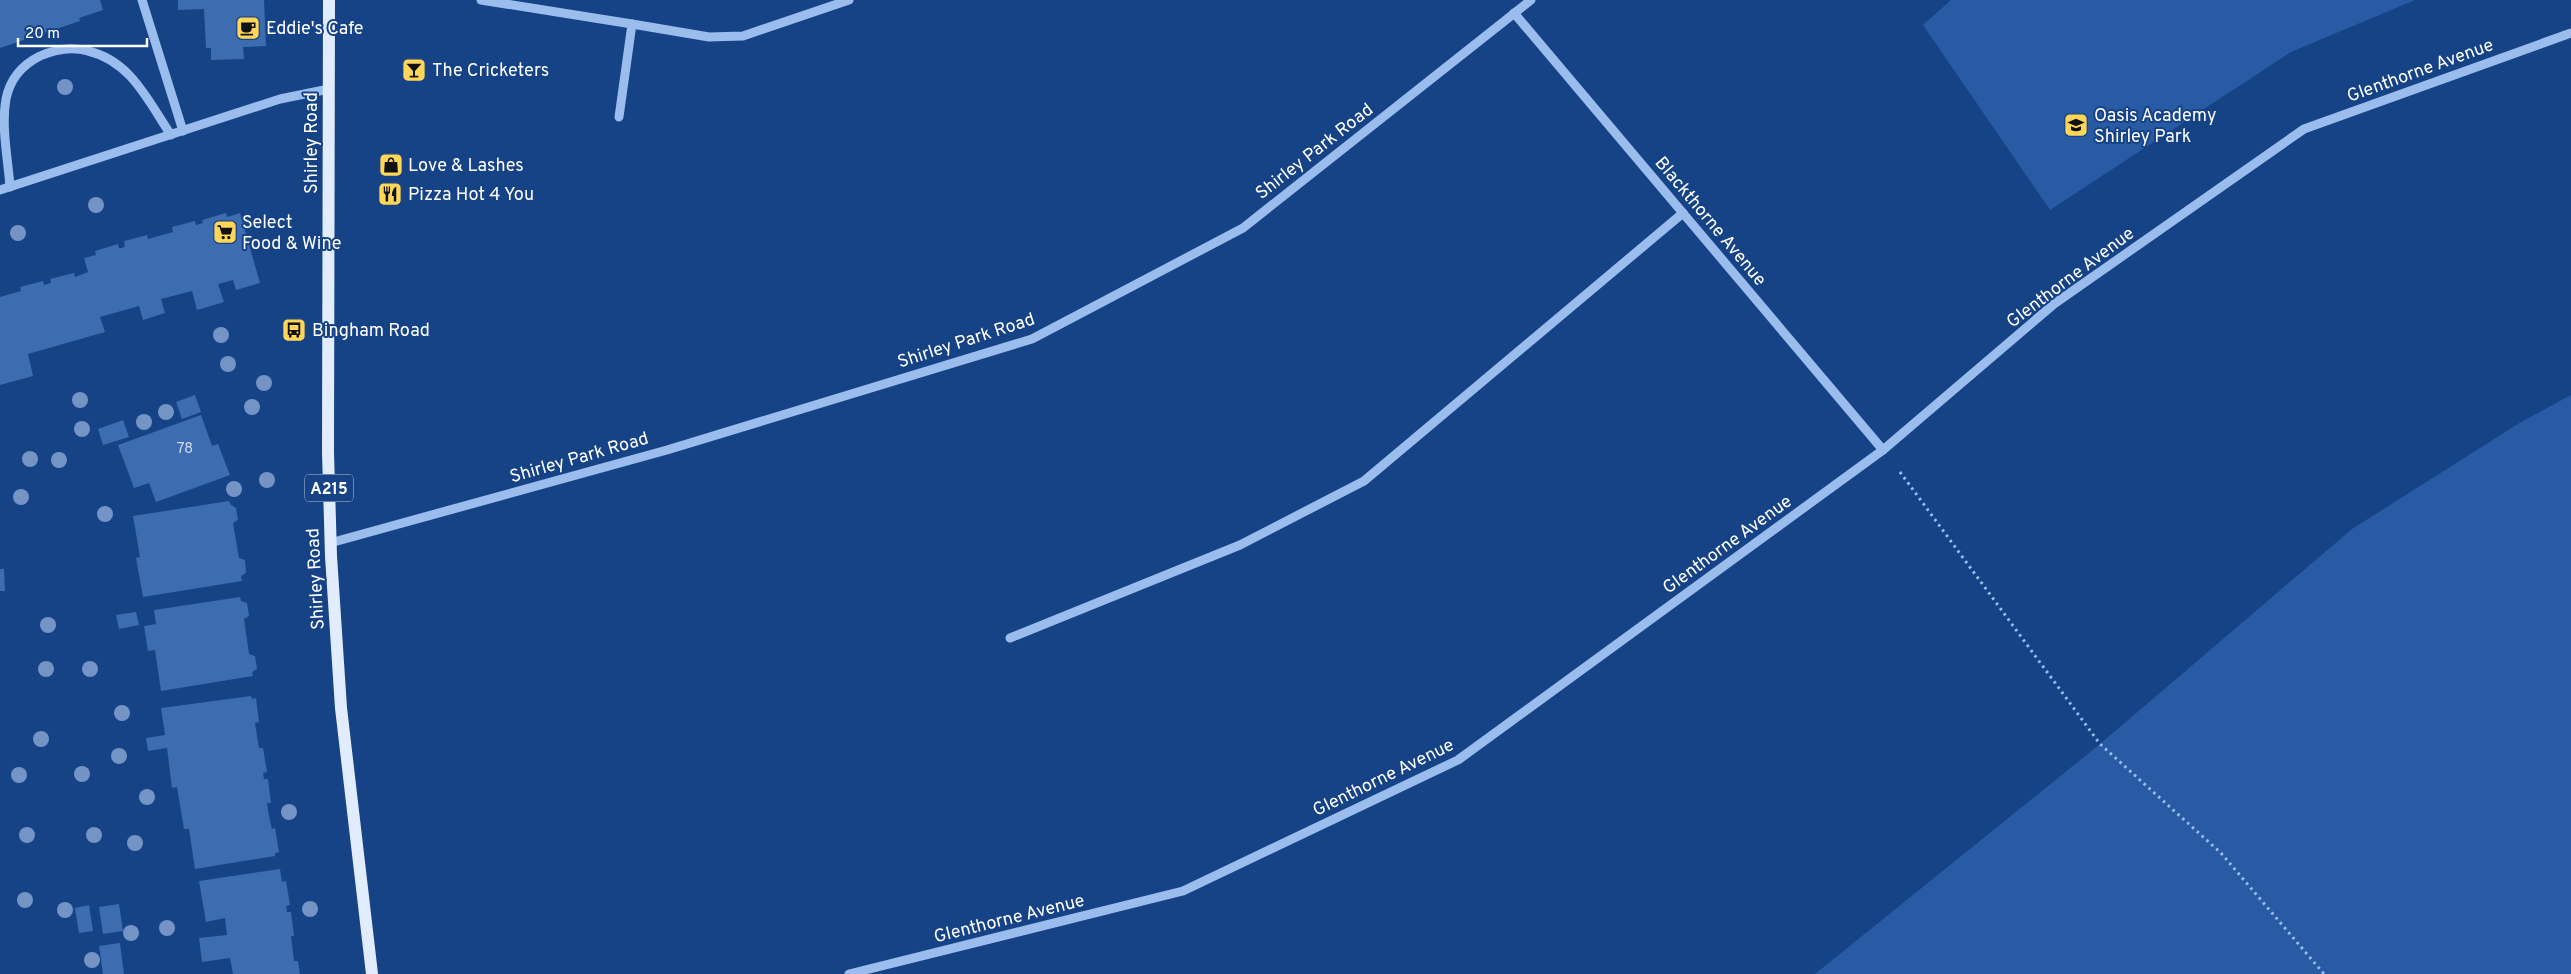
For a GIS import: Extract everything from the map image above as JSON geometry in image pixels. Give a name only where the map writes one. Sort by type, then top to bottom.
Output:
[{"type":"main road","name":"Shirley Road","points":[[329,0],[328,452],[330,543],[341,708],[372,974]]},
{"type":"street","points":[[142,0],[183,131]]},
{"type":"street","points":[[480,0],[726,38],[743,36],[849,0]]},
{"type":"street","name":"Shirley Park Road","points":[[330,543],[667,450],[1032,339],[1243,228],[1531,0]]},
{"type":"street","name":"Blackthorne Avenue","points":[[1514,14],[1884,450]]},
{"type":"street","points":[[619,117],[632,24]]},
{"type":"street","name":"Glenthorne Avenue","points":[[849,974],[1183,891],[1458,760],[1884,450],[2054,304],[2304,130],[2571,33]]},
{"type":"street","points":[[10,187],[4,116],[13,78],[26,64],[60,49],[80,48],[118,62],[133,77],[171,135]]},
{"type":"street","points":[[0,190],[280,99],[329,89]]},
{"type":"street","points":[[1010,638],[1240,545],[1364,481],[1683,213]]},
{"type":"path","points":[[1884,450],[2100,744],[2221,853],[2324,974]]},
{"type":"shaded area","name":"Oasis Academy Shirley Park","points":[[1951,0],[2415,0],[2291,52],[2050,210],[1923,25]]},
{"type":"shaded area","points":[[2571,395],[2571,974],[1815,974],[2100,744],[2352,529],[2521,422]]},
{"type":"building","points":[[0,0],[100,0],[103,10],[79,18],[80,21],[0,48]]},
{"type":"building","points":[[178,0],[264,0],[266,46],[243,47],[244,59],[211,60],[211,48],[206,48],[204,9],[178,10]]},
{"type":"building","points":[[226,213],[227,217],[240,213],[260,283],[236,290],[233,280],[218,284],[224,302],[197,310],[192,291],[161,299],[165,313],[143,320],[139,306],[100,317],[105,332],[28,354],[33,376],[0,385],[0,297],[21,291],[20,287],[43,281],[44,285],[51,283],[50,279],[74,273],[75,277],[88,272],[84,258],[96,255],[95,251],[118,244],[119,248],[122,248],[125,246],[124,241],[147,235],[148,239],[173,232],[172,227],[195,221],[196,225],[203,223],[202,220]]},
{"type":"building","points":[[195,395],[201,412],[182,419],[176,402]]},
{"type":"building","points":[[201,415],[212,446],[218,444],[230,475],[156,502],[149,483],[134,488],[118,445]]},
{"type":"building","points":[[123,420],[129,437],[103,445],[98,429]]},
{"type":"building","points":[[229,501],[236,508],[238,520],[233,523],[239,558],[245,560],[246,573],[241,576],[242,581],[143,597],[136,558],[140,557],[133,516]]},
{"type":"building","points":[[0,569],[4,569],[5,591],[0,591]]},
{"type":"building","points":[[240,597],[241,601],[247,603],[249,616],[244,619],[249,654],[255,656],[257,669],[252,672],[253,676],[161,691],[155,650],[148,651],[144,626],[156,624],[154,610]]},
{"type":"building","points":[[136,612],[139,625],[119,629],[116,615]]},
{"type":"building","points":[[251,696],[252,699],[256,698],[259,722],[255,723],[259,748],[263,748],[267,772],[263,773],[264,779],[268,779],[271,803],[267,803],[269,816],[272,829],[275,828],[279,852],[275,853],[275,856],[195,869],[189,829],[184,829],[177,787],[172,788],[167,748],[148,751],[146,738],[165,735],[161,708]]},
{"type":"building","points":[[280,869],[282,882],[286,881],[290,905],[286,906],[287,912],[291,912],[294,936],[291,936],[294,961],[298,961],[300,974],[233,974],[230,958],[202,962],[199,938],[227,935],[225,918],[206,922],[199,881]]},
{"type":"building","points":[[119,904],[123,931],[103,934],[99,907]]},
{"type":"building","points":[[89,905],[93,931],[79,933],[75,908]]},
{"type":"building","points":[[120,943],[124,974],[103,974],[99,946]]},
{"type":"place","name":"Eddie's Cafe","points":[[248,28]]},
{"type":"place","name":"The Cricketers","points":[[414,70]]},
{"type":"place","name":"Oasis Academy Shirley Park","points":[[2076,125]]},
{"type":"place","name":"Love & Lashes","points":[[391,165]]},
{"type":"place","name":"Pizza Hot 4 You","points":[[390,194]]},
{"type":"place","name":"Select Food & Wine","points":[[225,232]]},
{"type":"place","name":"Bingham Road","points":[[294,330]]}]
